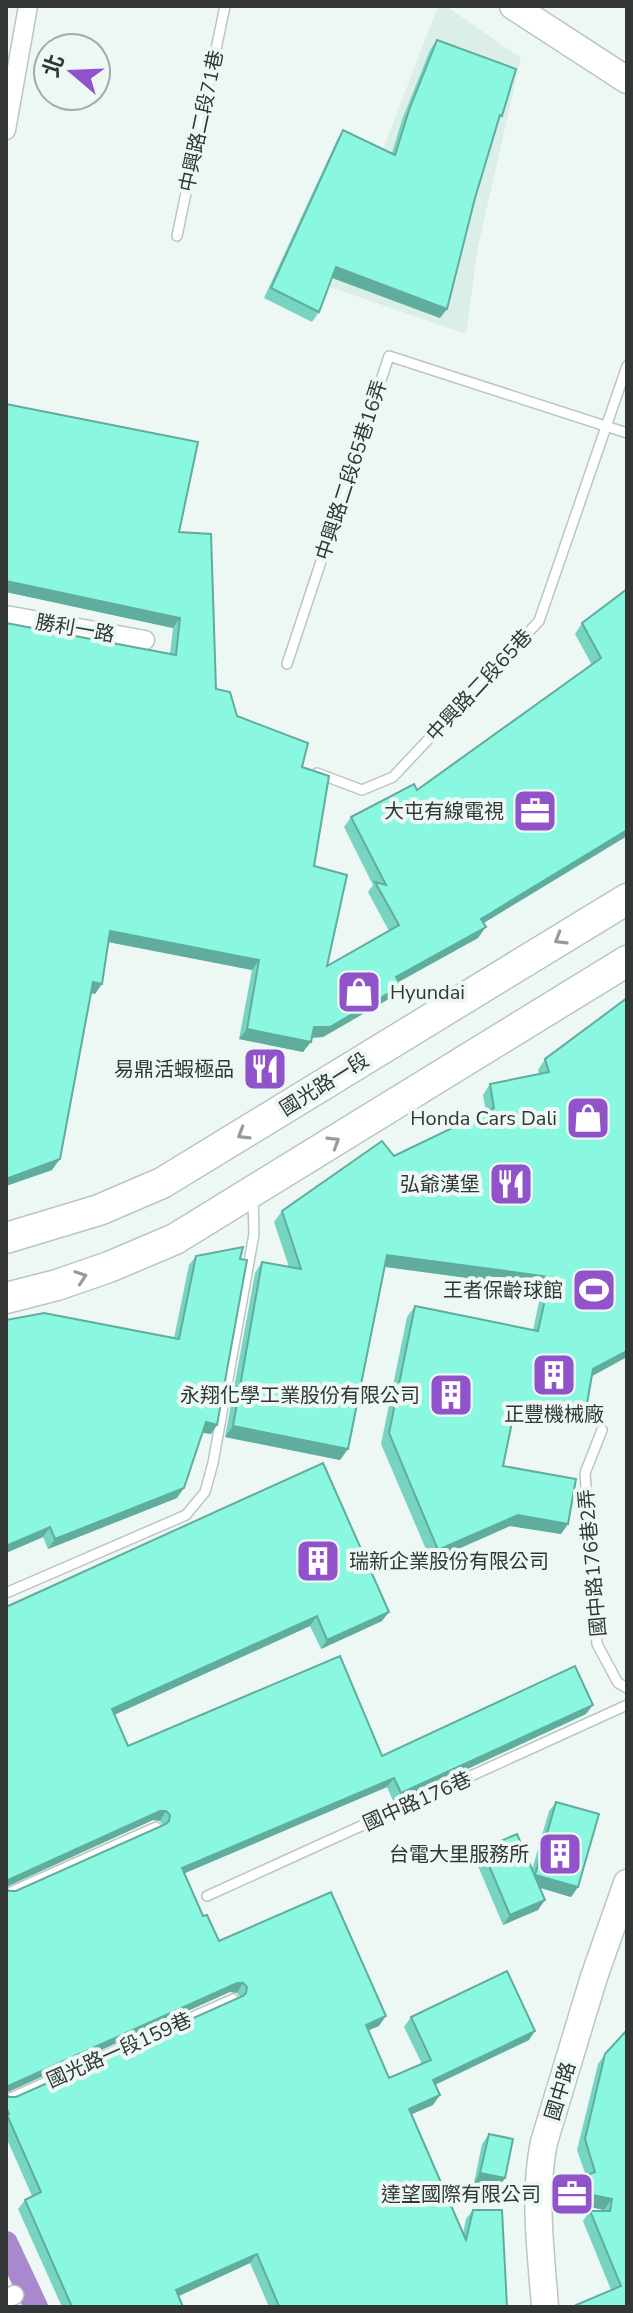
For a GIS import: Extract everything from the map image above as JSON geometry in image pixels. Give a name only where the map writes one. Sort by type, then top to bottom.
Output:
[{"type":"main road","name":"國光路一段","points":[[6,1238],[99,1210],[162,1183],[627,899]]},
{"type":"main road","points":[[6,1298],[57,1285],[175,1239],[627,961]]},
{"type":"street","points":[[6,130],[28,6]]},
{"type":"street","points":[[513,6],[627,80]]},
{"type":"street","name":"勝利一路","points":[[6,615],[145,640]]},
{"type":"street","name":"國中路","points":[[545,2307],[537,2192],[544,2142],[594,1977],[627,1883]]},
{"type":"lane","name":"中興路二段71巷","points":[[177,236],[225,6]]},
{"type":"lane","name":"中興路二段65巷16弄","points":[[287,664],[389,356],[608,426]]},
{"type":"lane","name":"中興路二段65巷","points":[[312,771],[362,790],[393,777],[539,621],[627,366]]},
{"type":"lane","points":[[608,426],[627,433]]},
{"type":"lane","points":[[6,1593],[186,1515],[205,1492],[213,1463],[254,1234],[253,1192]]},
{"type":"lane","name":"國中路176巷2弄","points":[[602,1430],[585,1473],[597,1644],[618,1683],[627,1688]]},
{"type":"lane","name":"國中路176巷","points":[[207,1896],[627,1705]]},
{"type":"lane","points":[[6,1894],[156,1827]]},
{"type":"lane","name":"國光路一段159巷","points":[[6,2100],[233,1999]]},
{"type":"shaded area","points":[[438,6],[446,6],[521,58],[478,247],[466,334],[330,287]]},
{"type":"building","points":[[437,40],[516,69],[475,198],[447,309],[336,267],[319,312],[271,288],[343,130],[395,155]]},
{"type":"building","points":[[6,404],[198,442],[179,532],[211,534],[216,689],[230,692],[237,716],[308,743],[302,767],[329,776],[314,866],[347,875],[327,966],[399,925],[375,882],[386,885],[351,817],[414,784],[417,790],[601,658],[582,623],[627,589],[627,830],[481,919],[486,927],[396,977],[401,986],[330,1027],[314,1027],[311,1042],[247,1029],[259,960],[110,931],[102,984],[93,982],[60,1159],[6,1179],[6,623],[176,655],[180,618],[6,581]]},
{"type":"building","points":[[627,998],[627,1351],[593,1369],[585,1415],[516,1403],[503,1466],[576,1479],[568,1524],[518,1515],[438,1550],[389,1433],[415,1306],[538,1331],[550,1277],[387,1255],[348,1449],[233,1426],[262,1262],[301,1269],[282,1211],[382,1141],[394,1156],[494,1108],[490,1084],[549,1072],[545,1059]]},
{"type":"building","points":[[243,1247],[240,1259],[247,1260],[217,1425],[206,1422],[184,1488],[55,1539],[50,1527],[6,1546],[6,1320],[44,1313],[179,1339],[196,1256]]},
{"type":"building","points":[[323,1463],[389,1612],[327,1640],[317,1616],[112,1709],[128,1746],[340,1656],[382,1756],[575,1666],[593,1705],[401,1793],[394,1778],[182,1868],[203,1916],[207,1915],[219,1941],[331,1892],[386,2016],[366,2025],[389,2078],[431,2060],[411,2017],[507,1971],[535,2031],[433,2080],[440,2095],[409,2109],[466,2240],[473,2210],[502,2210],[507,2307],[277,2307],[257,2254],[176,2290],[183,2307],[72,2307],[25,2200],[41,2192],[7,2115],[6,2094],[16,2097],[243,1996],[247,1987],[237,1983],[6,2087],[6,1888],[16,1891],[166,1824],[170,1815],[160,1811],[6,1881],[6,1607]]},
{"type":"building","name":"台電大里服務所","points":[[556,1802],[599,1814],[578,1887],[535,1875]]},
{"type":"building","points":[[517,1834],[545,1900],[510,1915],[482,1849]]},
{"type":"building","points":[[627,2030],[627,2307],[577,2307],[621,2286],[590,2211],[610,2211],[612,2199],[583,2193],[578,2179],[595,2172],[585,2139],[605,2054]]},
{"type":"building","points":[[489,2134],[513,2139],[505,2178],[480,2173]]},
{"type":"waterway","points":[[6,2243],[36,2307]]},
{"type":"place","name":"大屯有線電視","points":[[535,811]]},
{"type":"place","name":"Hyundai","points":[[359,992]]},
{"type":"place","name":"易鼎活蝦極品","points":[[265,1069]]},
{"type":"place","name":"Honda Cars Dali","points":[[588,1118]]},
{"type":"place","name":"弘爺漢堡","points":[[511,1184]]},
{"type":"place","name":"王者保齡球館","points":[[594,1290]]},
{"type":"place","name":"正豐機械廠","points":[[554,1375]]},
{"type":"place","name":"永翔化學工業股份有限公司","points":[[451,1395]]},
{"type":"place","name":"瑞新企業股份有限公司","points":[[318,1561]]},
{"type":"place","name":"台電大里服務所","points":[[560,1854]]},
{"type":"place","name":"達望國際有限公司","points":[[572,2194]]}]
